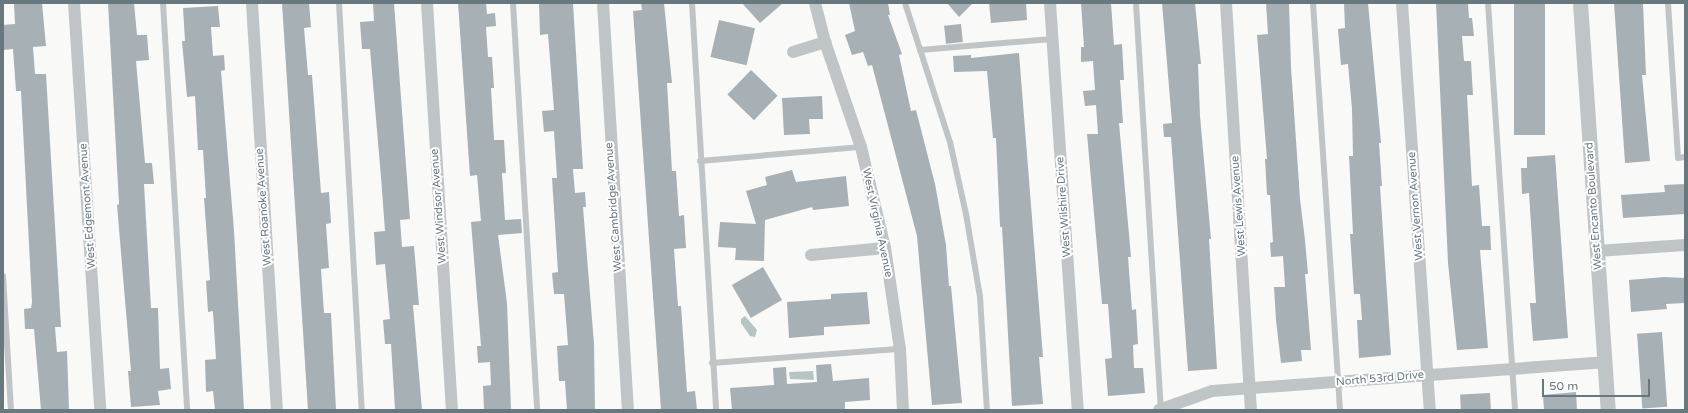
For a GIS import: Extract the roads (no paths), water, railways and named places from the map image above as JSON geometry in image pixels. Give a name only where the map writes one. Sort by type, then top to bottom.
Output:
[{"type":"street","name":"West Edgemont Avenue","points":[[74,3],[100,410]]},
{"type":"street","name":"West Roanoke Avenue","points":[[252,3],[277,410]]},
{"type":"street","name":"West Windsor Avenue","points":[[427,3],[452,410]]},
{"type":"street","name":"West Cambridge Avenue","points":[[603,3],[628,410]]},
{"type":"street","name":"West Virginia Avenue","points":[[815,3],[825,42],[861,147],[885,248],[900,349],[903,410]]},
{"type":"street","name":"West Wilshire Drive","points":[[1050,3],[1078,410]]},
{"type":"street","name":"West Lewis Avenue","points":[[1226,3],[1251,410]]},
{"type":"street","name":"West Vernon Avenue","points":[[1402,3],[1430,410]]},
{"type":"street","name":"West Encanto Boulevard","points":[[1580,3],[1608,410]]},
{"type":"street","points":[[793,52],[825,42]]},
{"type":"street","points":[[1597,251],[1685,245]]},
{"type":"street","points":[[811,255],[885,248]]},
{"type":"street","name":"North 53rd Drive","points":[[1160,410],[1212,391],[1338,383],[1428,374],[1604,362]]},
{"type":"lane","points":[[163,3],[187,410]]},
{"type":"lane","points":[[339,3],[362,410]]},
{"type":"lane","points":[[513,3],[537,410]]},
{"type":"lane","points":[[692,3],[700,161],[716,410]]},
{"type":"lane","points":[[905,3],[950,142],[966,214],[980,297],[987,410]]},
{"type":"lane","points":[[1136,3],[1160,410]]},
{"type":"lane","points":[[1313,3],[1340,410]]},
{"type":"lane","points":[[1488,3],[1515,410]]},
{"type":"lane","points":[[1668,3],[1678,158],[1685,157]]},
{"type":"lane","points":[[920,50],[1052,39]]},
{"type":"lane","points":[[700,161],[861,147]]},
{"type":"lane","points":[[3,276],[11,410]]},
{"type":"lane","points":[[712,363],[900,349]]}]
